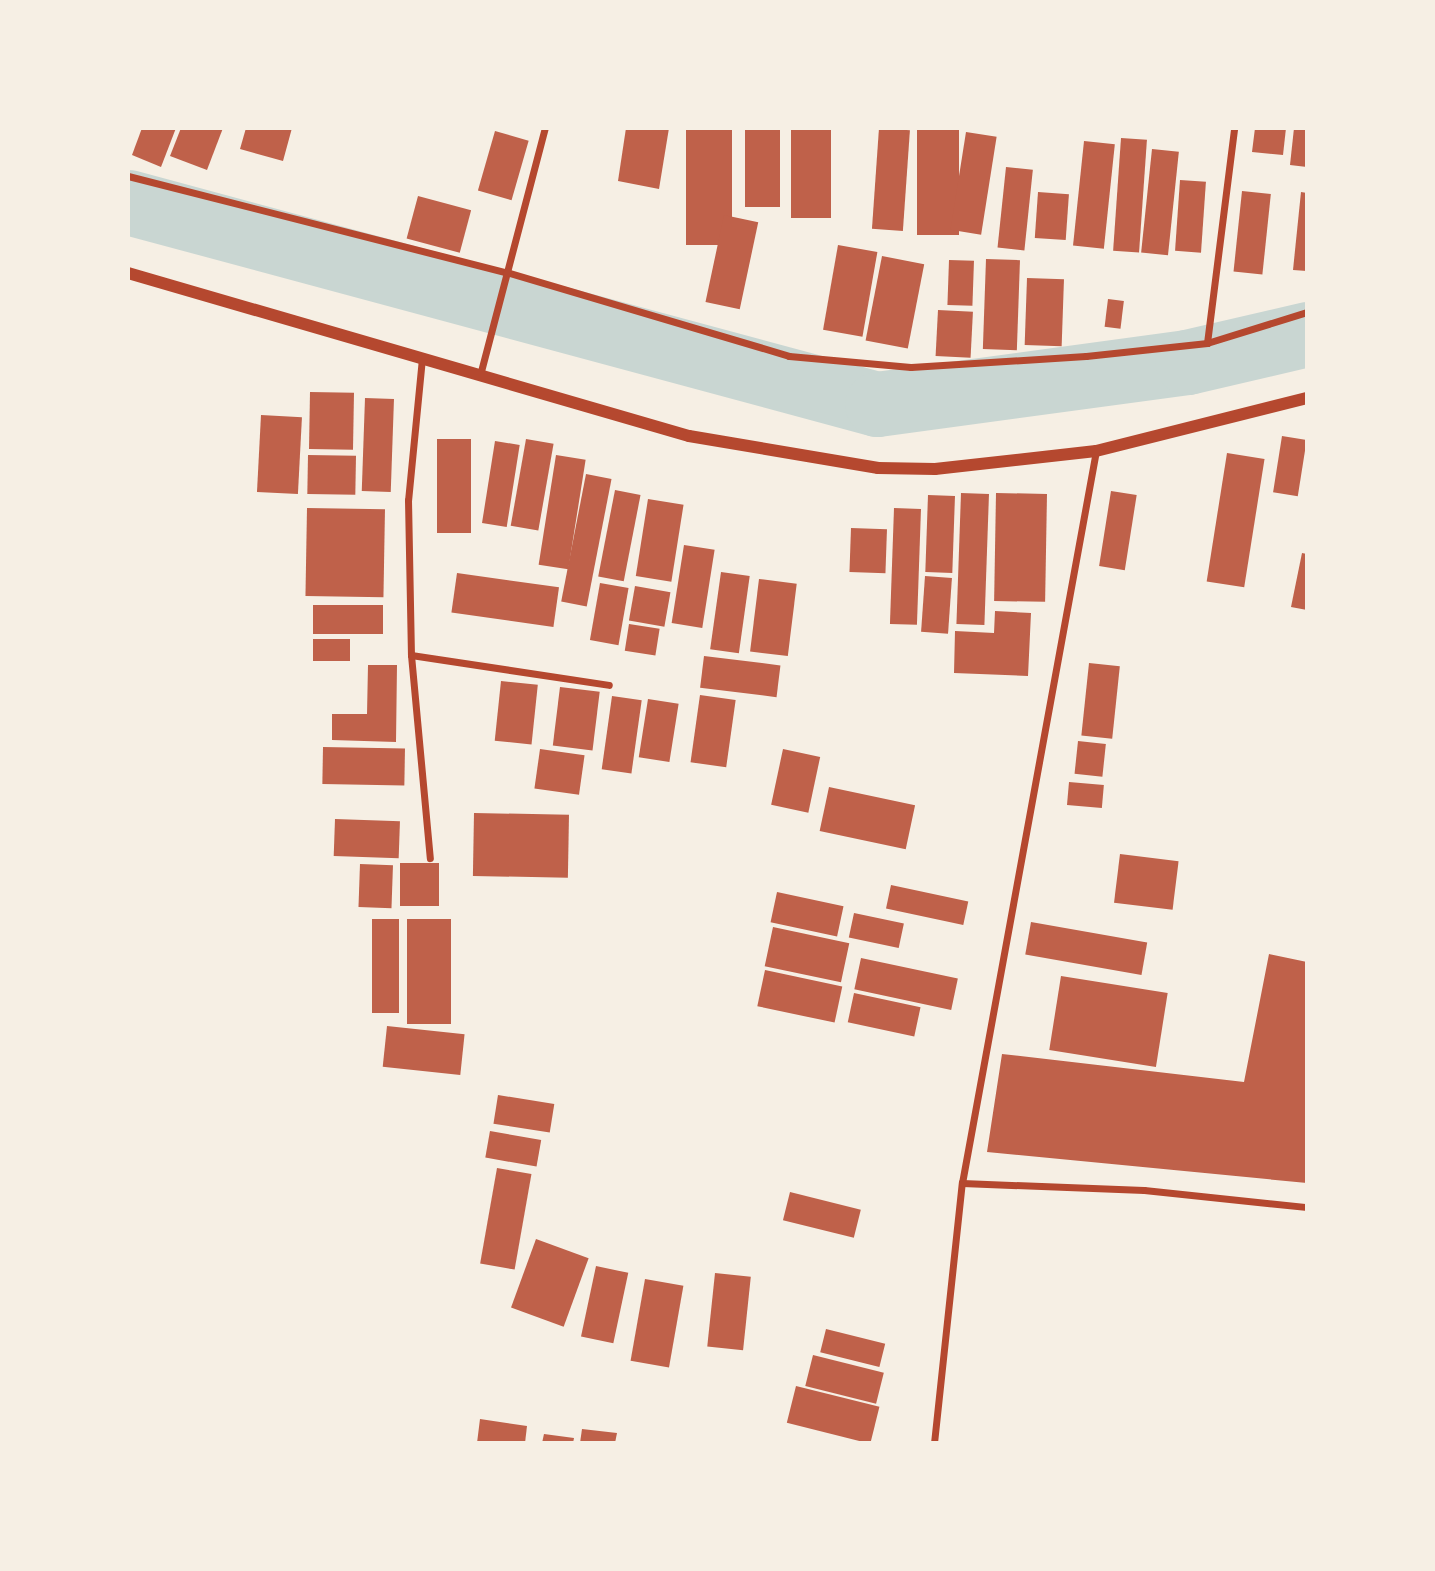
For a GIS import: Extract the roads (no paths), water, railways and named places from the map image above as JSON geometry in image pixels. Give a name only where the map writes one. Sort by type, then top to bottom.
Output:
[{"type":"street","points":[[480,375],[545,128]]},
{"type":"street","points":[[1207,343],[1234,128]]},
{"type":"street","points":[[128,176],[506,272],[789,356],[911,367],[1207,343],[1307,312]]},
{"type":"street","points":[[128,273],[689,436],[878,468],[935,469],[1096,451],[1307,398]]},
{"type":"street","points":[[422,358],[408,500],[411,655],[430,858]]},
{"type":"street","points":[[934,1443],[962,1183],[1096,451]]},
{"type":"street","points":[[411,655],[610,685]]},
{"type":"street","points":[[962,1183],[1144,1190],[1307,1207]]},
{"type":"waterway","points":[[128,202],[877,404],[1187,362],[1307,334]]}]
